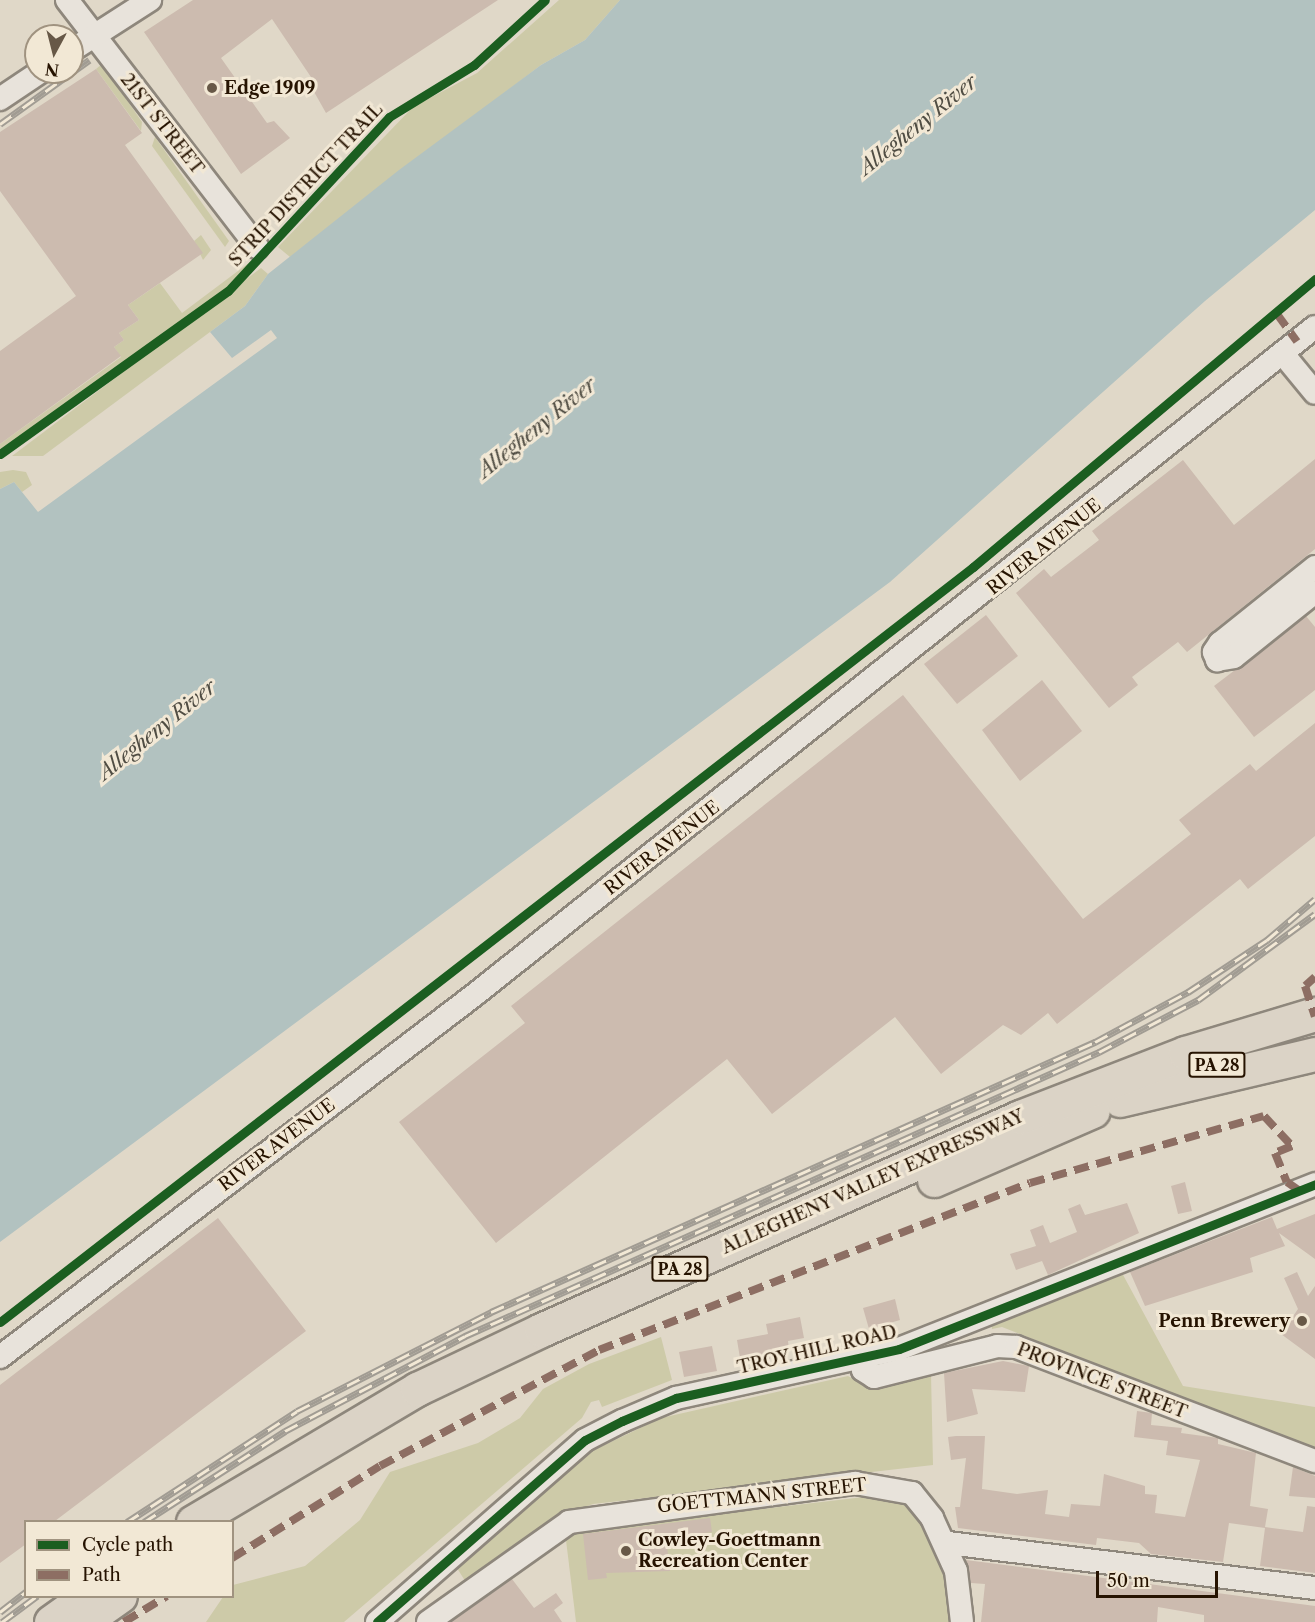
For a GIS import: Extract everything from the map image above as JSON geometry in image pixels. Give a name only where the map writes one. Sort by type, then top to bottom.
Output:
[{"type":"highway","points":[[1269,1027],[1315,1007]]},
{"type":"highway","name":"ALLEGHENY VALLEY EXPRESSWAY","points":[[195,1520],[369,1416],[542,1330],[1020,1116],[1269,1027],[1315,1014]]},
{"type":"highway","name":"ALLEGHENY VALLEY EXPRESSWAY","points":[[234,1520],[432,1405],[1120,1100],[1315,1031]]},
{"type":"highway","points":[[1120,1100],[1315,1054]]},
{"type":"highway","points":[[51,1622],[84,1598]]},
{"type":"highway","points":[[83,1622],[117,1598]]},
{"type":"street","name":"21ST STREET","points":[[67,0],[257,247]]},
{"type":"street","points":[[84,41],[150,0]]},
{"type":"street","points":[[0,99],[24,82]]},
{"type":"street","name":"RIVER AVENUE","points":[[0,1356],[473,996],[1315,327]]},
{"type":"street","points":[[1283,354],[1315,393]]},
{"type":"street","points":[[1315,567],[1220,643],[1214,652],[1217,660],[1234,657],[1315,592]]},
{"type":"street","name":"TROY HILL ROAD","points":[[377,1622],[585,1440],[676,1398],[899,1349],[1314,1185]]},
{"type":"street","name":"PROVINCE STREET","points":[[860,1357],[863,1370],[874,1377],[997,1346],[1016,1347],[1315,1461]]},
{"type":"street","name":"GOETTMANN STREET","points":[[428,1622],[544,1536],[598,1515],[855,1483],[885,1485],[912,1493],[948,1544]]},
{"type":"street","points":[[962,1622],[948,1544],[1315,1588]]},
{"type":"shaded area","points":[[559,0],[620,0],[585,40],[541,65],[290,257],[278,247],[413,107],[477,73]]},
{"type":"shaded area","points":[[102,64],[142,122],[141,131],[96,69]]},
{"type":"shaded area","points":[[155,137],[229,241],[225,247],[152,146]]},
{"type":"shaded area","points":[[201,235],[211,250],[203,260],[194,241]]},
{"type":"shaded area","points":[[254,259],[224,290],[0,451],[0,444],[121,357],[114,347],[124,340],[119,333],[139,320],[128,305],[160,283],[182,313]]},
{"type":"shaded area","points":[[261,268],[268,274],[245,306],[43,456],[12,456]]},
{"type":"shaded area","points":[[13,470],[26,472],[32,485],[22,492],[14,482],[0,489],[0,472]]},
{"type":"shaded area","points":[[1122,1273],[1183,1386],[1315,1407],[1315,1449],[1002,1327],[992,1329],[991,1321]]},
{"type":"shaded area","points":[[661,1337],[672,1380],[602,1407],[599,1400],[591,1402],[582,1418],[344,1622],[206,1622],[222,1598],[234,1598],[234,1585],[305,1566],[360,1520],[390,1472],[478,1443],[520,1418],[543,1389],[589,1364]]},
{"type":"shaded area","points":[[931,1374],[933,1465],[593,1504],[553,1519],[467,1584],[457,1568],[590,1452],[661,1418],[848,1376],[862,1384]]},
{"type":"shaded area","points":[[881,1495],[912,1504],[939,1540],[956,1622],[576,1622],[565,1532]]},
{"type":"water","name":"Allegheny River","points":[[620,0],[1315,0],[1315,210],[1205,301],[890,582],[0,1242],[0,489],[14,482],[38,512],[277,338],[271,330],[232,358],[210,332],[245,306],[268,274],[399,170],[541,65],[585,40]]},
{"type":"building","name":"Edge 1909","points":[[193,0],[498,0],[326,113],[313,90],[317,86],[272,19],[221,58],[267,123],[274,121],[290,138],[241,174],[144,32]]},
{"type":"building","points":[[96,69],[142,133],[125,145],[203,253],[128,305],[139,320],[119,333],[124,340],[114,347],[121,356],[0,444],[0,351],[76,296],[0,191],[0,132],[73,84],[84,84],[84,77]]},
{"type":"building","points":[[1315,459],[1315,549],[1187,652],[1178,642],[1132,677],[1138,685],[1109,708],[1016,593],[1044,569],[1051,577],[1099,540],[1092,531],[1183,460],[1234,525]]},
{"type":"building","points":[[986,615],[1018,656],[957,704],[924,664]]},
{"type":"building","points":[[1306,616],[1315,627],[1315,690],[1254,737],[1214,686]]},
{"type":"building","points":[[1042,680],[1082,731],[1020,781],[982,730]]},
{"type":"building","points":[[903,695],[1083,919],[1191,834],[1179,820],[1250,764],[1256,771],[1315,723],[1315,836],[1248,889],[1240,879],[1057,1024],[1048,1013],[1021,1035],[1003,1025],[941,1074],[895,1017],[772,1114],[727,1059],[496,1243],[399,1122],[525,1023],[511,1006]]},
{"type":"building","points":[[1185,1182],[1192,1211],[1178,1214],[1171,1186]]},
{"type":"building","points":[[1127,1203],[1139,1233],[1048,1275],[1042,1261],[1016,1270],[1010,1254],[1036,1246],[1030,1230],[1043,1225],[1050,1243],[1077,1232],[1068,1209],[1080,1204],[1085,1215]]},
{"type":"building","points":[[1315,1214],[1315,1259],[1279,1233],[1285,1246],[1250,1258],[1253,1272],[1145,1306],[1130,1272],[1272,1217],[1277,1229]]},
{"type":"building","points":[[218,1218],[306,1331],[56,1520],[24,1520],[24,1545],[0,1563],[0,1385]]},
{"type":"building","name":"Penn Brewery","points":[[1297,1272],[1308,1296],[1315,1286],[1315,1359],[1281,1334],[1298,1309],[1284,1278]]},
{"type":"building","points":[[895,1299],[900,1320],[869,1329],[863,1308]]},
{"type":"building","points":[[800,1317],[804,1338],[788,1341],[789,1350],[769,1354],[770,1359],[741,1364],[737,1340],[768,1334],[766,1324]]},
{"type":"building","points":[[712,1346],[717,1371],[684,1377],[679,1352]]},
{"type":"building","points":[[1003,1361],[1029,1366],[1025,1392],[972,1389],[978,1414],[947,1422],[944,1373]]},
{"type":"building","points":[[1137,1411],[1152,1413],[1151,1425],[1182,1428],[1181,1433],[1218,1438],[1218,1444],[1256,1453],[1250,1506],[1268,1509],[1265,1527],[1303,1532],[1307,1506],[1315,1507],[1315,1573],[1260,1566],[1265,1528],[1229,1523],[1223,1562],[1151,1554],[1139,1543],[1097,1538],[1096,1545],[958,1528],[955,1507],[960,1507],[966,1458],[951,1460],[948,1437],[956,1436],[985,1436],[982,1489],[1017,1494],[1048,1490],[1045,1514],[1069,1517],[1071,1504],[1100,1506],[1104,1474],[1145,1486],[1145,1494],[1157,1495],[1155,1513],[1185,1517],[1200,1460],[1166,1455],[1168,1441],[1134,1437]]},
{"type":"building","points":[[1293,1467],[1315,1476],[1315,1498],[1289,1496]]},
{"type":"building","name":"Cowley-Goettmann Recreation Center","points":[[710,1518],[712,1532],[666,1538],[670,1571],[606,1573],[607,1578],[588,1580],[583,1534]]},
{"type":"building","points":[[966,1560],[1315,1606],[1315,1622],[1204,1622],[1204,1615],[1158,1607],[1157,1622],[981,1622],[985,1584],[971,1583]]},
{"type":"building","points":[[512,1579],[534,1608],[556,1593],[563,1603],[554,1610],[562,1622],[451,1622]]},
{"type":"railway","points":[[0,124],[89,60]]},
{"type":"railway","points":[[130,1520],[297,1411],[491,1312],[1095,1042],[1188,992],[1267,940],[1315,899]]},
{"type":"railway","points":[[147,1520],[285,1431],[465,1336],[1099,1052],[1198,1000],[1315,914]]},
{"type":"railway","points":[[0,1612],[24,1594]]},
{"type":"railway","points":[[2,1622],[34,1598]]},
{"type":"marked path","points":[[1277,314],[1297,342]]},
{"type":"marked path","points":[[1315,977],[1305,986],[1315,1016]]},
{"type":"marked path","points":[[234,1557],[380,1466],[599,1350],[1030,1183],[1264,1116],[1292,1146],[1275,1153],[1287,1182],[1300,1191]]},
{"type":"marked path","points":[[124,1622],[164,1598]]},
{"type":"cycle path","name":"STRIP DISTRICT TRAIL","points":[[0,454],[228,291],[389,117],[474,65],[545,0]]},
{"type":"cycle path","points":[[0,1322],[973,567],[1315,279]]},
{"type":"cycle path","points":[[377,1622],[585,1440],[622,1421],[676,1398],[899,1349],[1315,1184]]},
{"type":"place","name":"Edge 1909","points":[[212,88]]},
{"type":"place","name":"Penn Brewery","points":[[1302,1321]]},
{"type":"place","name":"Cowley-Goettmann Recreation Center","points":[[626,1551]]}]
